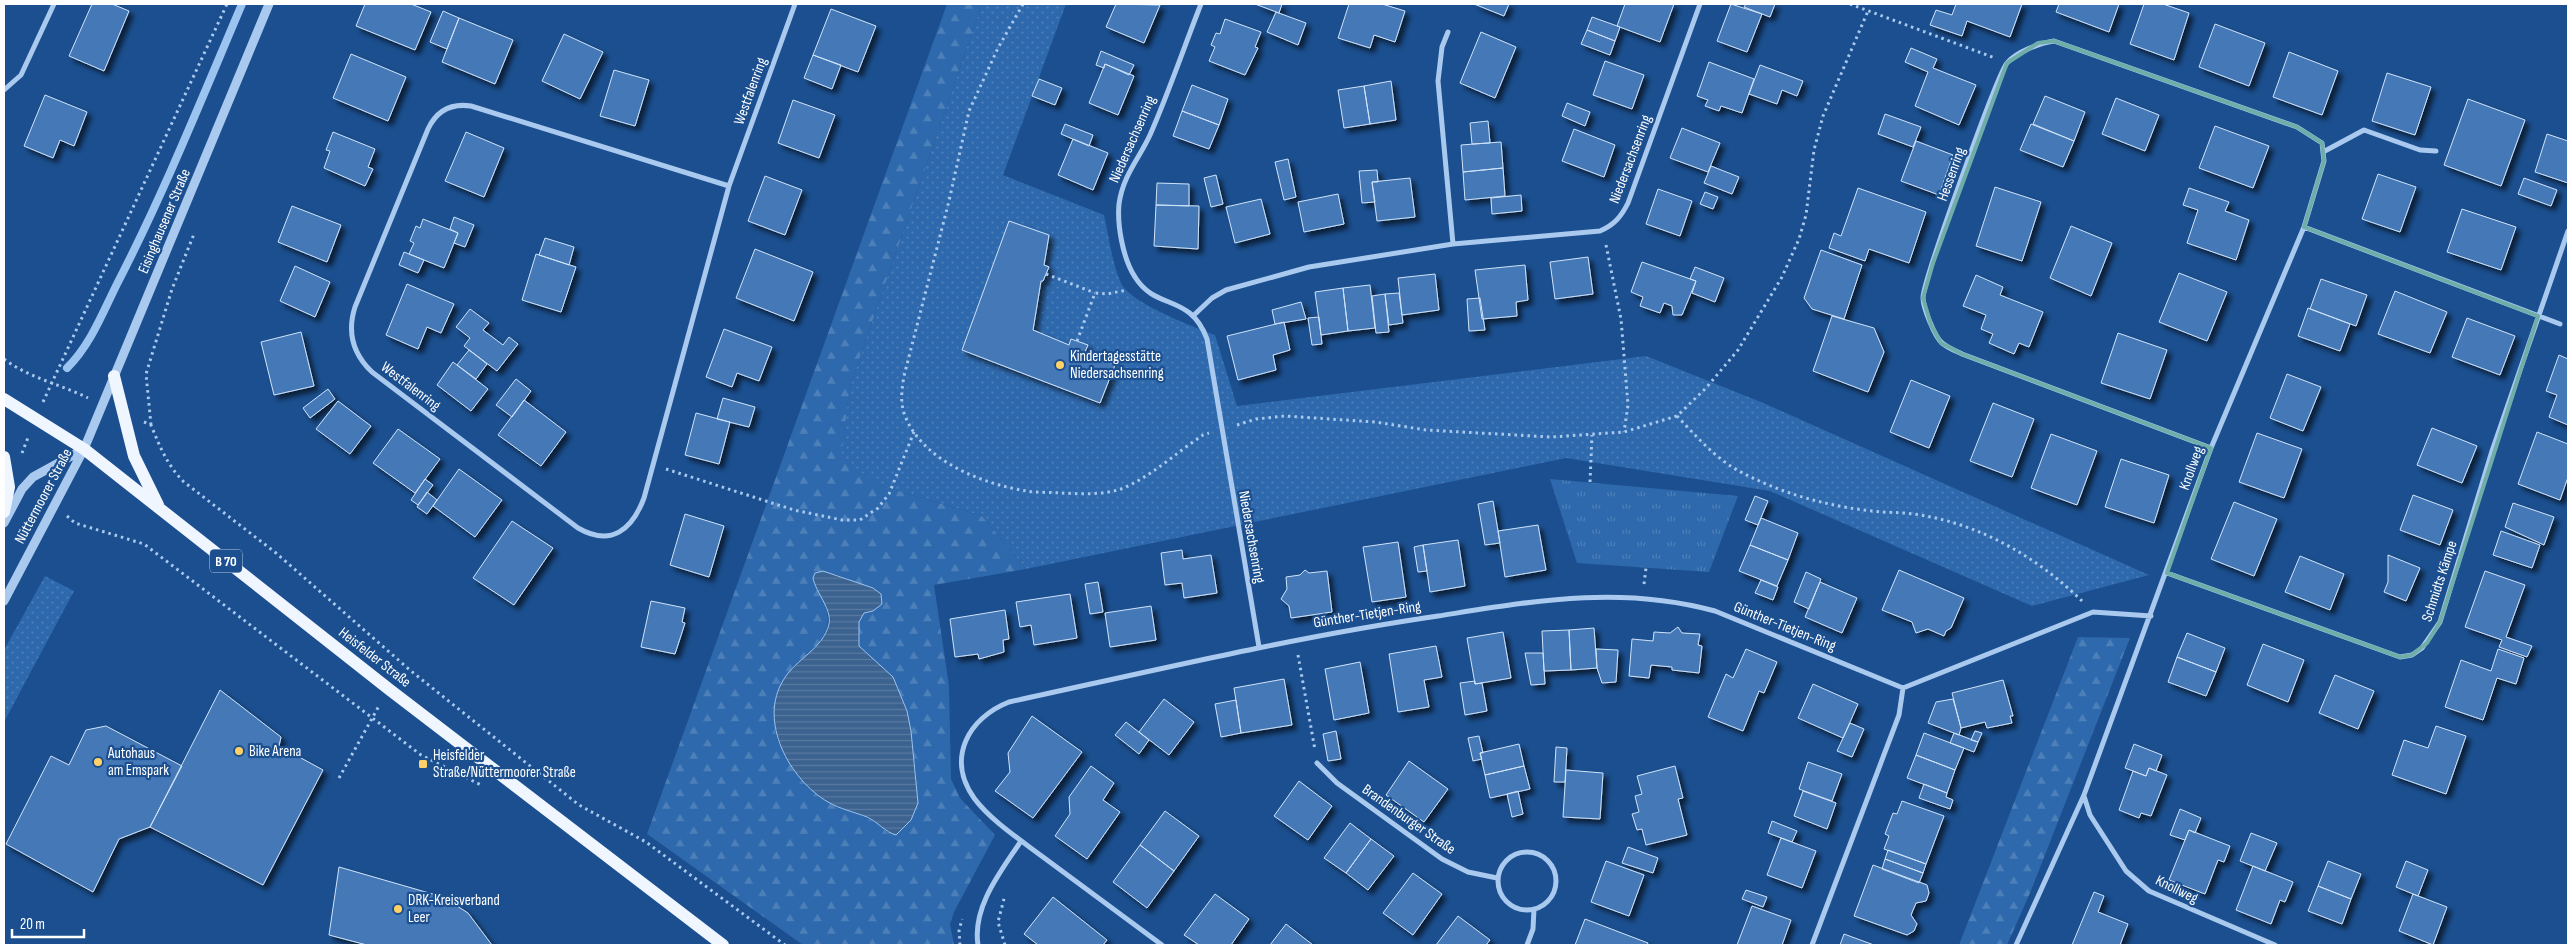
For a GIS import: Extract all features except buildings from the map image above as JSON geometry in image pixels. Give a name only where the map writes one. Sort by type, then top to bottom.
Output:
[{"type":"main road","name":"B 70","points":[[114,376],[134,456],[160,509]]},
{"type":"main road","name":"Heisfelder Straße","points":[[4,399],[84,449],[390,690],[723,945]]},
{"type":"main road","points":[[4,457],[9,487],[4,512]]},
{"type":"street","points":[[4,90],[14,84],[21,75],[54,4]]},
{"type":"street","name":"Eisinghausener Straße","points":[[84,449],[269,4]]},
{"type":"street","name":"Westfalenring","points":[[729,186],[471,106],[448,107],[440,112],[428,128],[351,317],[350,328],[354,348],[372,372],[591,535],[611,536],[619,533],[634,518],[642,503],[654,466],[729,186],[795,4]]},
{"type":"street","name":"Niedersachsenring","points":[[1201,4],[1150,135],[1129,173],[1119,204],[1119,216],[1127,260],[1135,279],[1151,294],[1194,316],[1201,325],[1206,339],[1259,647]]},
{"type":"street","name":"Niedersachsenring","points":[[1600,231],[1616,223],[1628,204],[1700,4]]},
{"type":"street","points":[[1448,32],[1442,48],[1438,81],[1453,244]]},
{"type":"street","name":"Knollweg","points":[[2007,63],[2038,43],[2054,41],[2297,127],[2322,143],[2324,161],[2304,227],[2211,448],[2167,574],[2084,795],[2016,945]]},
{"type":"street","name":"Hessenring","points":[[2007,63],[1994,91],[1933,263],[1923,298],[1931,325],[1941,343],[1962,354],[2211,448]]},
{"type":"street","points":[[2323,152],[2364,130],[2420,150],[2436,151]]},
{"type":"street","points":[[2304,227],[2560,324]]},
{"type":"street","points":[[1194,316],[1212,298],[1226,290],[1300,270],[1453,244],[1600,231]]},
{"type":"street","name":"Schmidts Kämpe","points":[[2167,574],[2400,657],[2412,655],[2422,648],[2440,622],[2492,451],[2568,232]]},
{"type":"street","name":"Nüttermoorer Straße","points":[[4,601],[84,449]]},
{"type":"street","name":"Nüttermoorer Straße","points":[[4,523],[22,489],[33,477],[84,449]]},
{"type":"street","name":"Günther-Tietjen-Ring","points":[[1162,945],[1021,841],[975,800],[964,778],[962,753],[967,737],[982,716],[1009,702],[1295,639],[1336,631],[1559,598],[1643,597],[1690,604],[1715,611],[1903,688]]},
{"type":"street","points":[[1812,945],[1899,715],[1903,688],[2093,612],[2151,616]]},
{"type":"street","name":"Brandenburger Straße","points":[[1317,763],[1337,783],[1442,859],[1468,872],[1497,878]]},
{"type":"street","name":"Knollweg","points":[[2084,795],[2090,815],[2121,864],[2149,891],[2275,945]]},
{"type":"street","points":[[978,945],[978,922],[981,909],[1021,841]]},
{"type":"street","points":[[1529,851],[1546,858],[1552,865],[1556,882],[1549,899],[1534,909],[1523,910],[1508,903],[1498,889],[1497,878],[1499,869],[1511,855],[1529,851]]},
{"type":"street","points":[[1527,945],[1533,929],[1534,909]]},
{"type":"path","points":[[50,383],[156,162],[227,4]]},
{"type":"path","points":[[1023,4],[980,82],[969,111],[904,376],[901,398],[904,412],[914,432],[930,450],[948,462],[972,474],[1027,491],[1079,494],[1120,489],[1142,478],[1203,435],[1256,420],[1285,416],[1492,435],[1551,437],[1624,432],[1677,416],[1706,388],[1738,350],[1782,277],[1799,239],[1806,215],[1814,150],[1823,116],[1868,11]]},
{"type":"path","points":[[1850,4],[2007,63]]},
{"type":"path","points":[[198,225],[172,289],[146,374],[151,425],[163,454],[172,469],[184,482],[276,553],[410,671],[579,805],[646,842],[786,945]]},
{"type":"path","points":[[1600,231],[1607,248],[1621,320],[1628,405],[1624,432]]},
{"type":"path","points":[[1046,274],[1095,293],[1107,294],[1143,287]]},
{"type":"path","points":[[1077,341],[1095,293]]},
{"type":"path","points":[[4,360],[22,372],[50,383],[60,384],[102,405]]},
{"type":"path","points":[[123,414],[151,425]]},
{"type":"path","points":[[1677,416],[1698,438],[1737,470],[1773,487],[1824,503],[1872,511],[1914,514],[1973,529],[2018,551],[2063,582],[2093,612]]},
{"type":"path","points":[[654,466],[750,494],[794,510],[842,520],[860,520],[878,508],[889,494],[914,432]]},
{"type":"path","points":[[1590,482],[1592,435]]},
{"type":"path","points":[[55,504],[75,523],[144,544],[421,755],[485,788]]},
{"type":"path","points":[[1295,639],[1317,763]]},
{"type":"path","points":[[339,778],[371,717],[390,690]]},
{"type":"path","points":[[1005,945],[998,922],[1006,894]]},
{"type":"highlighted area","points":[[2054,41],[2297,127],[2322,143],[2324,161],[2304,227],[2538,316],[2440,622],[2427,643],[2412,655],[2400,657],[2167,573],[2211,448],[1962,354],[1941,343],[1931,325],[1923,298],[1933,263],[2007,63],[2038,43]]},
{"type":"green space","points":[[947,4],[982,4],[850,386],[841,458],[879,485],[982,516],[1026,569],[934,585],[949,686],[951,779],[960,798],[995,835],[954,912],[950,924],[954,945],[803,945],[647,834]],"holes":[[[835,574],[848,579],[873,611],[864,613],[859,622],[859,646],[893,677],[907,711],[911,731],[917,786],[888,833],[876,823],[831,804],[814,791],[788,761],[777,739],[775,729],[793,667],[811,652],[821,640],[827,628],[828,621],[825,606]]]},
{"type":"green space","points":[[982,4],[1066,4],[1003,175],[1104,215],[1113,258],[1121,283],[1127,291],[1149,306],[1215,335],[1237,406],[1646,356],[1761,402],[2149,575],[2032,606],[1770,491],[1566,458],[1026,569],[982,516],[879,485],[840,459],[850,386]]},
{"type":"green space","points":[[1550,479],[1738,496],[1709,572],[1577,563]]},
{"type":"green space","points":[[45,576],[74,591],[4,722],[4,650]]},
{"type":"green space","points":[[2078,637],[2130,638],[2030,893],[2007,945],[1959,945]]},
{"type":"shaded area","points":[[823,571],[873,588],[881,594],[882,604],[873,611],[864,613],[859,622],[859,646],[893,677],[907,711],[911,731],[918,803],[911,820],[896,835],[888,832],[867,817],[842,809],[814,792],[790,764],[776,731],[774,713],[777,695],[784,679],[795,665],[821,640],[829,624],[826,607],[813,578],[815,573]]},
{"type":"waterway","points":[[67,368],[83,350],[151,215],[242,4]]},
{"type":"place","name":"Kindertagesstätte Niedersachsenring","points":[[1060,365]]},
{"type":"place","name":"Bike Arena","points":[[239,751]]},
{"type":"place","name":"Autohaus am Emspark","points":[[98,762]]},
{"type":"place","name":"Heisfelder Straße/Nüttermoorer Straße","points":[[423,764]]},
{"type":"place","name":"DRK-Kreisverband Leer","points":[[398,909]]}]
